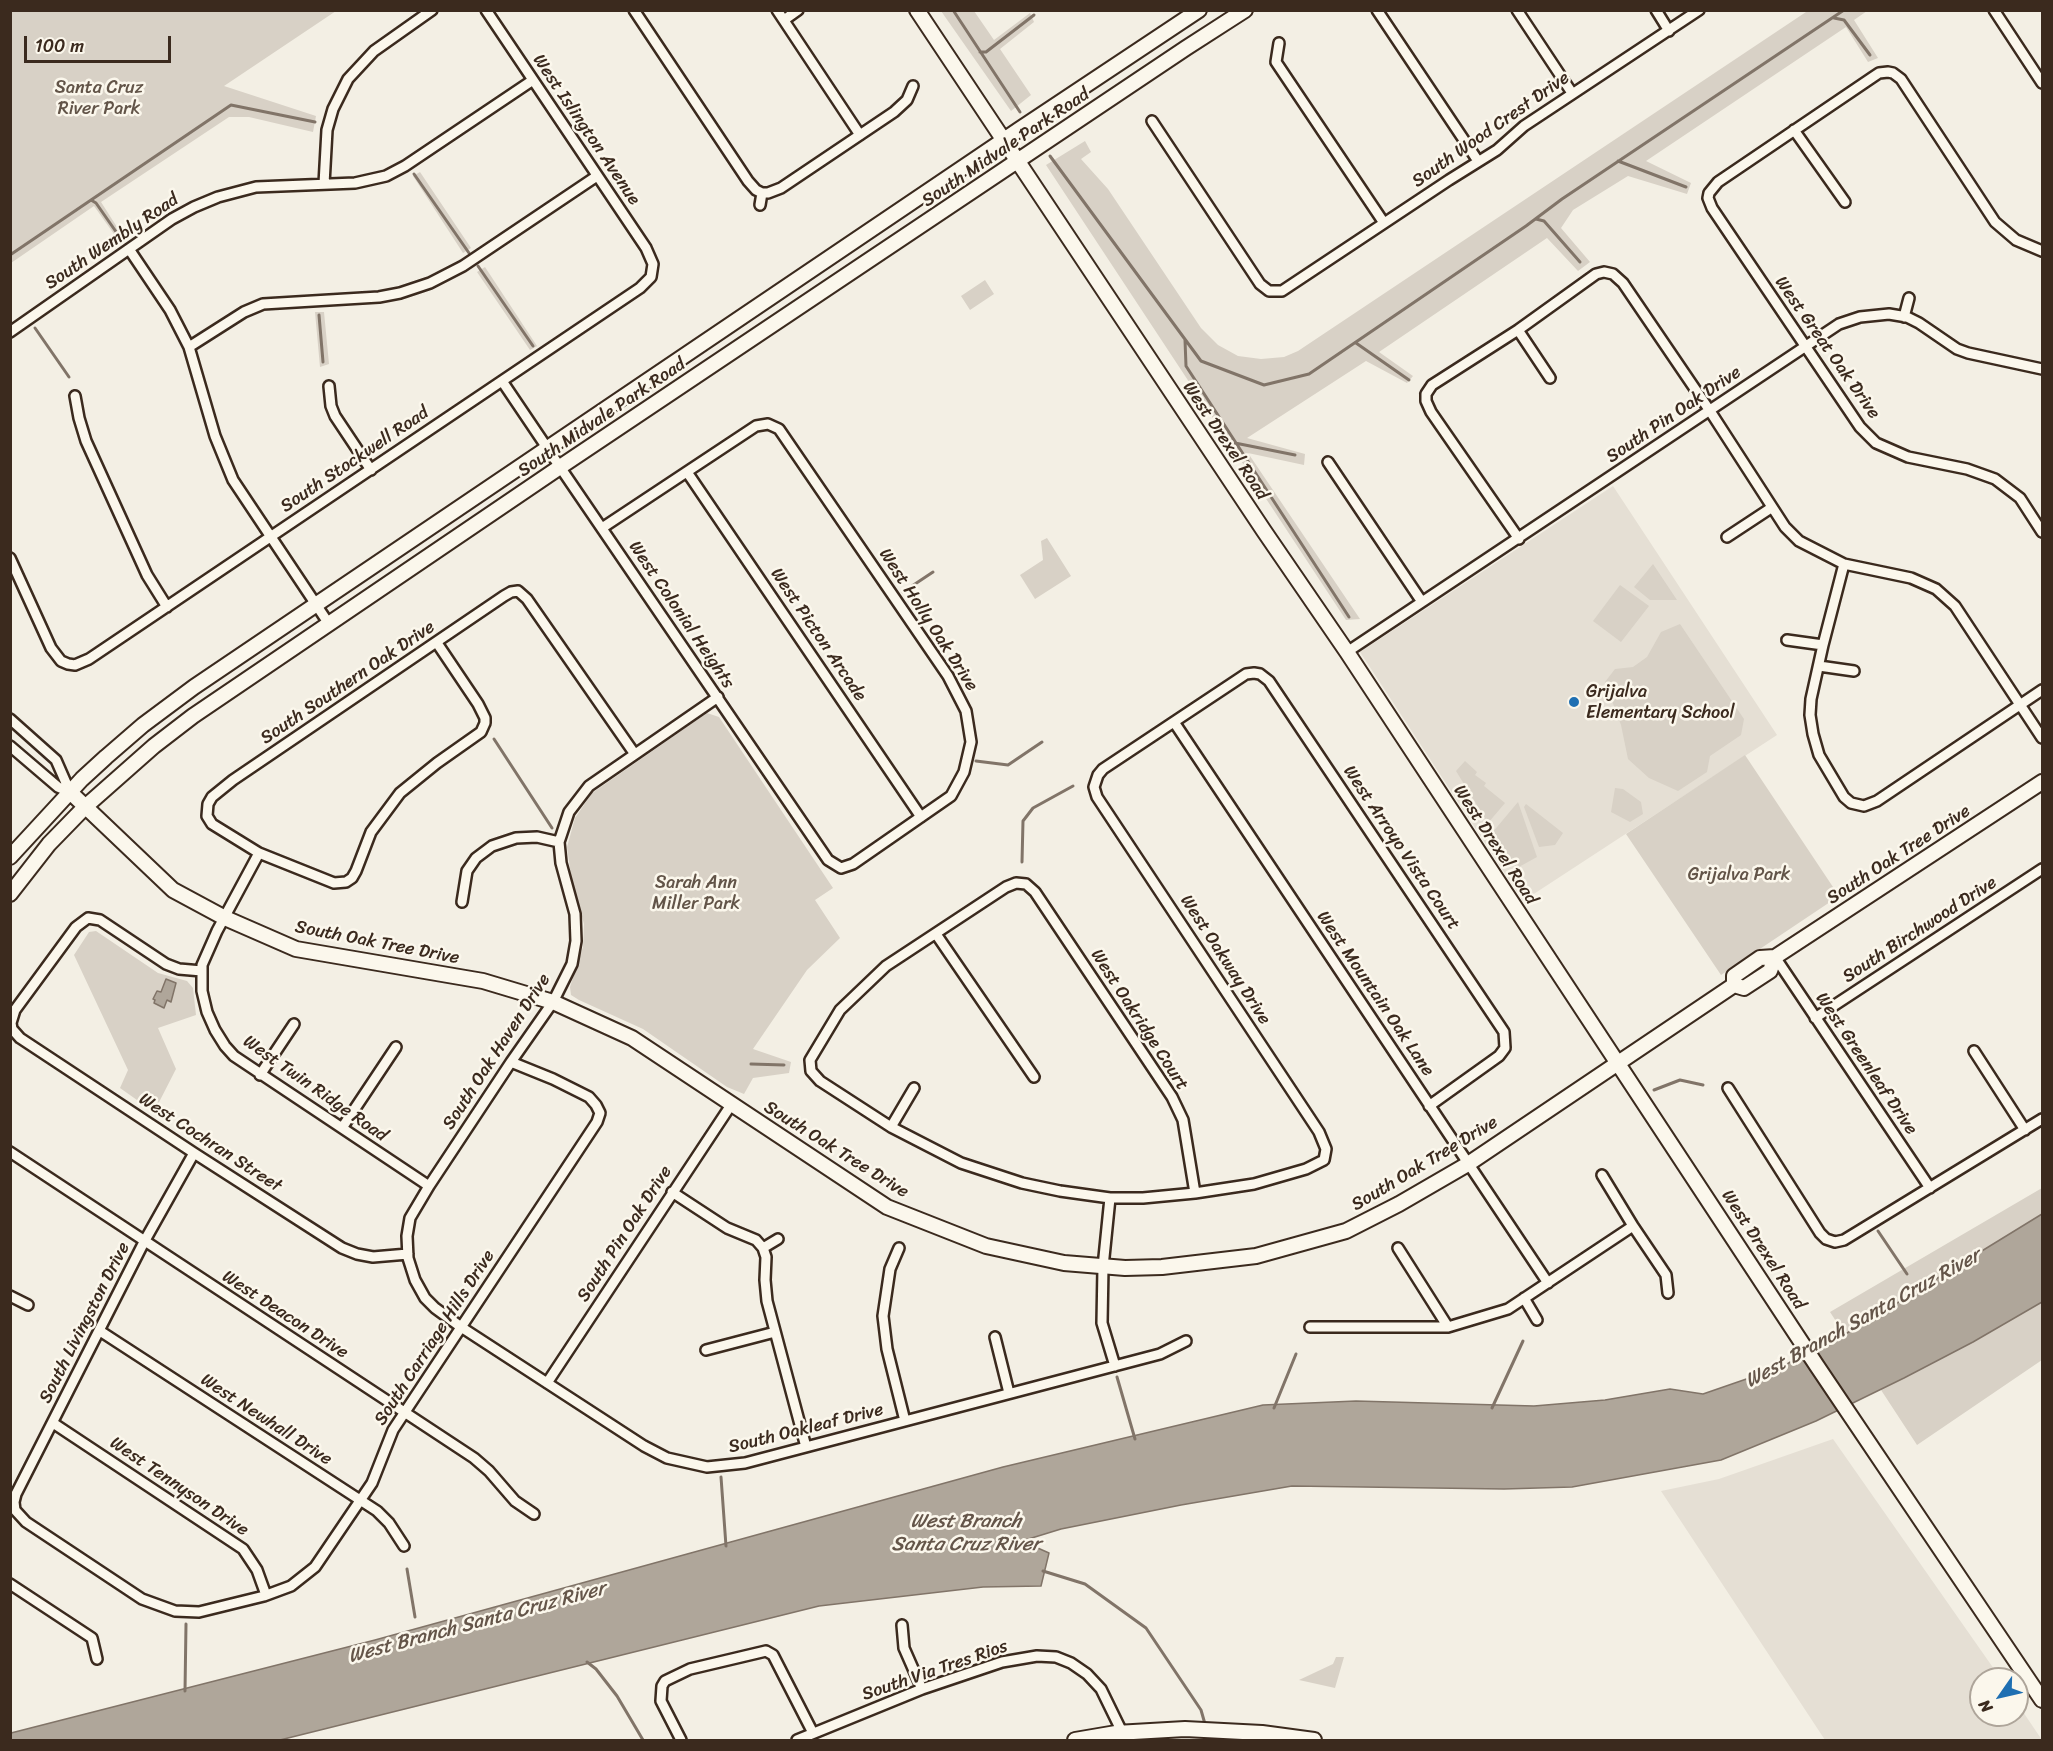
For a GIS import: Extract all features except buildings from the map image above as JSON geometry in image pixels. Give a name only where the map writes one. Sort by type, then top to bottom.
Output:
[{"type":"street","points":[[324,184],[327,130],[333,109],[348,79],[374,51],[432,10]]},
{"type":"street","name":"West Islington Avenue","points":[[486,10],[646,248],[658,271]]},
{"type":"street","points":[[634,10],[748,181],[762,193],[781,188],[901,106],[913,86]]},
{"type":"street","points":[[777,10],[860,135]]},
{"type":"street","points":[[784,20],[798,10]]},
{"type":"street","name":"West Drexel Road","points":[[917,10],[1347,652],[1818,1366],[2043,1700]]},
{"type":"street","name":"South Midvale Park Road","points":[[10,857],[70,792],[106,757],[155,716],[1003,140],[1200,10]]},
{"type":"street","name":"South Midvale Park Road","points":[[10,894],[49,844],[85,807],[180,726],[560,467],[1245,10]]},
{"type":"street","points":[[1377,10],[1478,161]]},
{"type":"street","points":[[1518,10],[1572,93]]},
{"type":"street","points":[[1656,10],[1669,31]]},
{"type":"street","name":"South Wood Crest Drive","points":[[1152,121],[1258,281],[1270,294],[1291,287],[1497,150],[1524,126],[1572,93],[1699,10]]},
{"type":"street","points":[[1994,10],[2043,83]]},
{"type":"street","points":[[1279,43],[1276,62],[1384,223]]},
{"type":"street","points":[[1698,191],[1708,194],[1718,182],[1889,68],[1901,79],[1995,222],[2016,240],[2043,250]]},
{"type":"street","name":"South Wembly Road","points":[[10,332],[183,213],[218,197],[256,188],[366,182],[396,171],[532,80]]},
{"type":"street","points":[[1794,130],[1845,202]]},
{"type":"street","points":[[189,347],[244,312],[263,304],[379,297],[430,283],[463,266],[597,176]]},
{"type":"street","points":[[760,205],[762,193]]},
{"type":"street","name":"West Great Oak Drive","points":[[1708,194],[1712,208],[1860,427],[1876,443],[1908,458],[1967,469],[1995,479],[2020,498],[2043,532]]},
{"type":"street","points":[[129,249],[162,297],[189,347],[212,428],[227,467],[240,492],[329,624]]},
{"type":"street","points":[[1519,539],[1431,412],[1422,393],[1518,330],[1596,274],[1610,270],[1619,279],[1710,411],[1772,508],[1799,541],[1812,550],[1844,564],[1911,579],[1936,589],[1955,606],[2043,738]]},
{"type":"street","name":"South Stockwell Road","points":[[68,664],[75,665],[89,659],[640,288],[658,271]]},
{"type":"street","points":[[1904,317],[1909,298]]},
{"type":"street","name":"South Pin Oak Drive","points":[[1347,652],[1839,324],[1860,317],[1889,314],[1904,317],[1919,323],[1957,349],[2043,369]]},
{"type":"street","points":[[1518,330],[1550,378]]},
{"type":"street","name":"West Colonial Heights","points":[[502,381],[825,857],[837,869]]},
{"type":"street","points":[[329,386],[329,396],[335,416],[370,470]]},
{"type":"street","points":[[75,396],[86,441],[147,575],[167,607]]},
{"type":"street","name":"West Holly Oak Drive","points":[[687,472],[756,426],[770,421],[788,441],[948,676],[966,711],[971,742],[964,772],[951,796],[853,864],[837,869]]},
{"type":"street","points":[[1328,462],[1422,602]]},
{"type":"street","points":[[602,528],[687,472]]},
{"type":"street","name":"West Picton Arcade","points":[[687,472],[921,817]]},
{"type":"street","points":[[1727,537],[1772,508]]},
{"type":"street","points":[[10,558],[51,648],[61,661],[68,664],[64,675]]},
{"type":"street","points":[[1844,564],[1811,699],[1813,734],[1819,755],[1848,801],[1856,808],[1877,801],[2043,690]]},
{"type":"street","name":"South Southern Oak Drive","points":[[206,812],[212,797],[233,780],[518,588],[634,753]]},
{"type":"street","points":[[1787,640],[1823,645]]},
{"type":"street","points":[[194,812],[206,812],[208,820],[216,828],[260,853],[334,884],[349,886],[371,832],[400,793],[481,732],[489,723],[437,643]]},
{"type":"street","points":[[1819,666],[1854,671]]},
{"type":"street","name":"West Arroyo Vista Court","points":[[1174,722],[1246,674],[1258,669],[1269,681],[1498,1023],[1510,1048],[1430,1106]]},
{"type":"street","name":"South Oak Haven Drive","points":[[461,1327],[425,1298],[415,1280],[408,1254],[407,1236],[410,1218],[511,1062],[553,1002],[572,964],[576,940],[575,914],[561,863],[559,842],[569,812],[589,786],[718,697]]},
{"type":"street","points":[[10,719],[56,760],[70,792]]},
{"type":"street","name":"West Oakway Drive","points":[[1174,722],[1104,769],[1092,784],[1097,796],[1319,1132],[1328,1156],[1317,1165],[1264,1181],[1195,1193]]},
{"type":"street","name":"West Mountain Oak Lane","points":[[1174,722],[1548,1283]]},
{"type":"street","points":[[10,746],[58,787],[70,792]]},
{"type":"street","name":"South Oak Tree Drive","points":[[70,792],[172,890],[225,918],[296,949],[483,981],[553,1002],[632,1038],[887,1208],[1002,1251],[1051,1261],[1103,1267],[1162,1268],[1256,1256],[1346,1231],[1399,1204],[1468,1164],[1734,985],[1744,988],[1770,971],[1775,957],[2043,782]]},
{"type":"street","points":[[462,902],[467,871],[476,858],[492,846],[516,838],[537,837],[559,842]]},
{"type":"street","name":"West Twin Ridge Road","points":[[260,853],[217,931],[202,965],[202,990],[207,1012],[215,1030],[234,1056],[260,1075],[429,1186]]},
{"type":"street","name":"South Birchwood Drive","points":[[1815,1018],[2043,869]]},
{"type":"street","points":[[1020,873],[1020,883],[1006,887],[886,966],[840,1010],[812,1055],[807,1068],[820,1081],[891,1127],[961,1163],[1012,1180],[1060,1191],[1110,1198],[1143,1198],[1195,1193]]},
{"type":"street","name":"West Oakridge Court","points":[[1020,883],[1026,884],[1035,892],[1172,1097],[1183,1120],[1195,1193]]},
{"type":"street","points":[[89,918],[90,907]]},
{"type":"street","points":[[11,1023],[15,1010],[76,927],[89,918],[100,920],[166,964],[179,969],[202,971]]},
{"type":"street","points":[[936,934],[1034,1077]]},
{"type":"street","name":"West Greenleaf Drive","points":[[1775,957],[1930,1188]]},
{"type":"street","name":"West Cochran Street","points":[[11,1023],[12,1029],[20,1038],[342,1248],[373,1257],[408,1254]]},
{"type":"street","points":[[260,1075],[294,1024]]},
{"type":"street","points":[[342,1128],[396,1047]]},
{"type":"street","points":[[1974,1051],[2025,1130]]},
{"type":"street","name":"South Carriage Hills Drive","points":[[13,1511],[142,1599],[175,1611],[199,1612],[266,1595],[291,1586],[315,1567],[376,1475],[388,1437],[597,1122],[601,1107],[589,1097],[554,1079],[511,1062]]},
{"type":"street","points":[[891,1127],[914,1088]]},
{"type":"street","points":[[1728,1088],[1829,1245],[1844,1240],[2043,1119]]},
{"type":"street","name":"South Pin Oak Drive","points":[[547,1383],[731,1105]]},
{"type":"street","name":"West Deacon Drive","points":[[10,1152],[482,1464],[515,1501],[534,1514]]},
{"type":"street","name":"South Livingston Drive","points":[[13,1511],[16,1494],[144,1242],[194,1153]]},
{"type":"street","points":[[1602,1175],[1632,1226],[1666,1275],[1668,1293]]},
{"type":"street","points":[[672,1192],[727,1228],[756,1240],[763,1248],[766,1257],[766,1291],[806,1447]]},
{"type":"street","points":[[1110,1198],[1103,1267],[1102,1323],[1115,1366]]},
{"type":"street","points":[[1310,1327],[1448,1327],[1508,1309],[1632,1226]]},
{"type":"street","points":[[763,1248],[778,1239]]},
{"type":"street","points":[[899,1248],[890,1269],[883,1316],[887,1349],[905,1421]]},
{"type":"street","points":[[1398,1248],[1448,1327]]},
{"type":"street","points":[[10,1296],[28,1305]]},
{"type":"street","points":[[1524,1298],[1537,1320]]},
{"type":"street","name":"South Oakleaf Drive","points":[[461,1327],[644,1446],[681,1462],[707,1467],[732,1466],[1115,1366],[1160,1354],[1186,1341]]},
{"type":"street","name":"West Newhall Drive","points":[[100,1331],[383,1516],[405,1546]]},
{"type":"street","points":[[706,1350],[775,1332]]},
{"type":"street","points":[[995,1337],[1009,1393]]},
{"type":"street","name":"West Tennyson Drive","points":[[53,1423],[243,1549],[257,1570],[266,1595]]},
{"type":"street","points":[[10,1584],[92,1638],[97,1659]]},
{"type":"street","points":[[902,1625],[903,1648],[922,1689]]},
{"type":"street","points":[[681,1740],[661,1701],[662,1686],[665,1681],[690,1670],[766,1651],[773,1655],[813,1733]]},
{"type":"street","name":"South Via Tres Rios","points":[[797,1740],[922,1689],[1002,1662],[1037,1656],[1056,1657],[1071,1663],[1087,1674],[1101,1689],[1122,1732]]},
{"type":"street","points":[[1075,1740],[1122,1732],[1185,1729],[1262,1733],[1314,1740]]},
{"type":"shaded area","name":"Grijalva Elementary School","points":[[1613,486],[1777,735],[1523,901],[1360,652]]},
{"type":"shaded area","points":[[1833,1439],[1993,1667],[1969,1667],[1969,1727],[2029,1727],[2029,1721],[2042,1740],[1825,1740],[1661,1491],[1719,1479]]},
{"type":"green space","name":"Santa Cruz River Park","points":[[11,10],[336,10],[224,86],[316,116],[313,132],[249,117],[229,117],[101,202],[124,238],[119,241],[94,206],[11,263]]},
{"type":"green space","points":[[1809,10],[1867,11],[1854,20],[1878,58],[1868,62],[1846,27],[1646,161],[1691,183],[1687,194],[1628,176],[1573,210],[1561,228],[1590,262],[1578,271],[1547,238],[1379,352],[1413,376],[1407,383],[1366,361],[1247,438],[1305,454],[1304,465],[1248,453],[1360,619],[1346,620],[1046,165],[1085,141],[1091,152],[1081,159],[1108,189],[1201,328],[1218,345],[1238,356],[1261,359],[1284,357],[1298,351]]},
{"type":"green space","points":[[941,11],[974,11],[994,40],[1030,13],[1034,22],[1000,49],[1031,95],[1011,111]]},
{"type":"green space","points":[[420,172],[471,248],[463,253],[413,176]]},
{"type":"green space","points":[[485,267],[537,346],[530,350],[477,272]]},
{"type":"green space","points":[[985,280],[994,294],[970,310],[961,296]]},
{"type":"green space","points":[[315,312],[324,312],[329,364],[320,367]]},
{"type":"green space","points":[[1047,538],[1071,576],[1035,599],[1020,575],[1043,560],[1041,541]]},
{"type":"green space","points":[[1653,564],[1677,600],[1650,600],[1634,587]]},
{"type":"green space","points":[[1620,585],[1649,606],[1621,642],[1593,621]]},
{"type":"green space","points":[[1680,624],[1744,719],[1741,735],[1710,756],[1707,772],[1678,791],[1649,778],[1628,759],[1621,725],[1605,682],[1615,669],[1633,667],[1647,657],[1661,632]]},
{"type":"green space","name":"Sarah Ann Miller Park","points":[[707,713],[719,717],[833,888],[815,900],[840,938],[807,970],[753,1049],[791,1062],[789,1073],[753,1078],[744,1094],[727,1087],[643,1029],[579,1000],[571,995],[570,987],[583,947],[584,924],[571,876],[567,847],[575,818],[592,793]]},
{"type":"green space","name":"Grijalva Park","points":[[1745,755],[1839,896],[1721,975],[1626,834]]},
{"type":"green space","points":[[1465,761],[1477,772],[1475,775],[1486,783],[1484,786],[1505,803],[1488,823],[1456,771]]},
{"type":"green space","points":[[1615,788],[1623,789],[1641,802],[1643,814],[1630,822],[1611,812]]},
{"type":"green space","points":[[1518,802],[1537,857],[1517,868],[1492,833]]},
{"type":"green space","points":[[1526,804],[1563,833],[1555,845],[1539,847],[1524,807]]},
{"type":"green space","points":[[96,931],[158,973],[187,981],[193,988],[196,1015],[158,1028],[176,1069],[154,1112],[120,1088],[128,1070],[74,955],[89,932]]},
{"type":"green space","points":[[2042,1188],[2042,1360],[1917,1445],[1830,1312]]},
{"type":"green space","points":[[1336,1657],[1344,1657],[1335,1688],[1299,1680],[1333,1664]]},
{"type":"water","points":[[166,979],[176,983],[171,1002],[167,1000],[164,1008],[154,1003],[153,999],[157,991],[161,992]]},
{"type":"water","name":"West Branch Santa Cruz River","points":[[2042,1214],[2042,1302],[1904,1378],[1816,1421],[1721,1460],[1572,1487],[1504,1489],[1292,1486],[1061,1529],[1022,1541],[1049,1553],[1041,1586],[983,1587],[819,1606],[280,1740],[11,1740],[11,1733],[375,1640],[1003,1467],[1263,1405],[1356,1401],[1534,1406],[1605,1400],[1670,1389],[1703,1394],[1784,1366],[1825,1340],[1834,1340]]},
{"type":"waterway","points":[[953,10],[1020,112]]},
{"type":"waterway","points":[[1050,156],[1201,361],[1264,385],[1309,374],[1562,199],[1844,10]]},
{"type":"waterway","points":[[980,52],[986,52],[1034,15]]},
{"type":"waterway","points":[[1834,18],[1844,20],[1870,55]]},
{"type":"waterway","points":[[10,255],[231,105],[315,122]]},
{"type":"waterway","points":[[1618,161],[1686,187]]},
{"type":"waterway","points":[[414,174],[469,253]]},
{"type":"waterway","points":[[91,200],[96,203],[119,236]]},
{"type":"waterway","points":[[1536,219],[1544,221],[1580,262]]},
{"type":"waterway","points":[[478,266],[533,346]]},
{"type":"waterway","points":[[319,315],[323,362]]},
{"type":"waterway","points":[[35,328],[69,377]]},
{"type":"waterway","points":[[1185,340],[1186,366],[1349,617]]},
{"type":"waterway","points":[[1356,343],[1409,380]]},
{"type":"waterway","points":[[1235,443],[1295,455]]},
{"type":"waterway","points":[[903,592],[933,572]]},
{"type":"waterway","points":[[494,739],[552,828]]},
{"type":"waterway","points":[[976,761],[1008,765],[1042,742]]},
{"type":"waterway","points":[[1022,862],[1023,821],[1033,808],[1073,786]]},
{"type":"waterway","points":[[751,1064],[784,1065]]},
{"type":"waterway","points":[[1654,1090],[1680,1080],[1703,1085]]},
{"type":"waterway","points":[[1878,1231],[1907,1274]]},
{"type":"waterway","points":[[1492,1408],[1523,1341]]},
{"type":"waterway","points":[[1274,1408],[1296,1354]]},
{"type":"waterway","points":[[1117,1377],[1135,1439]]},
{"type":"waterway","points":[[721,1477],[726,1546]]},
{"type":"waterway","points":[[407,1569],[415,1617]]},
{"type":"waterway","points":[[1043,1571],[1085,1584],[1146,1628],[1201,1710],[1205,1724]]},
{"type":"waterway","points":[[185,1691],[186,1624]]},
{"type":"waterway","points":[[587,1662],[596,1669],[617,1696],[643,1740]]},
{"type":"place","name":"Grijalva Elementary School","points":[[1574,702]]}]
